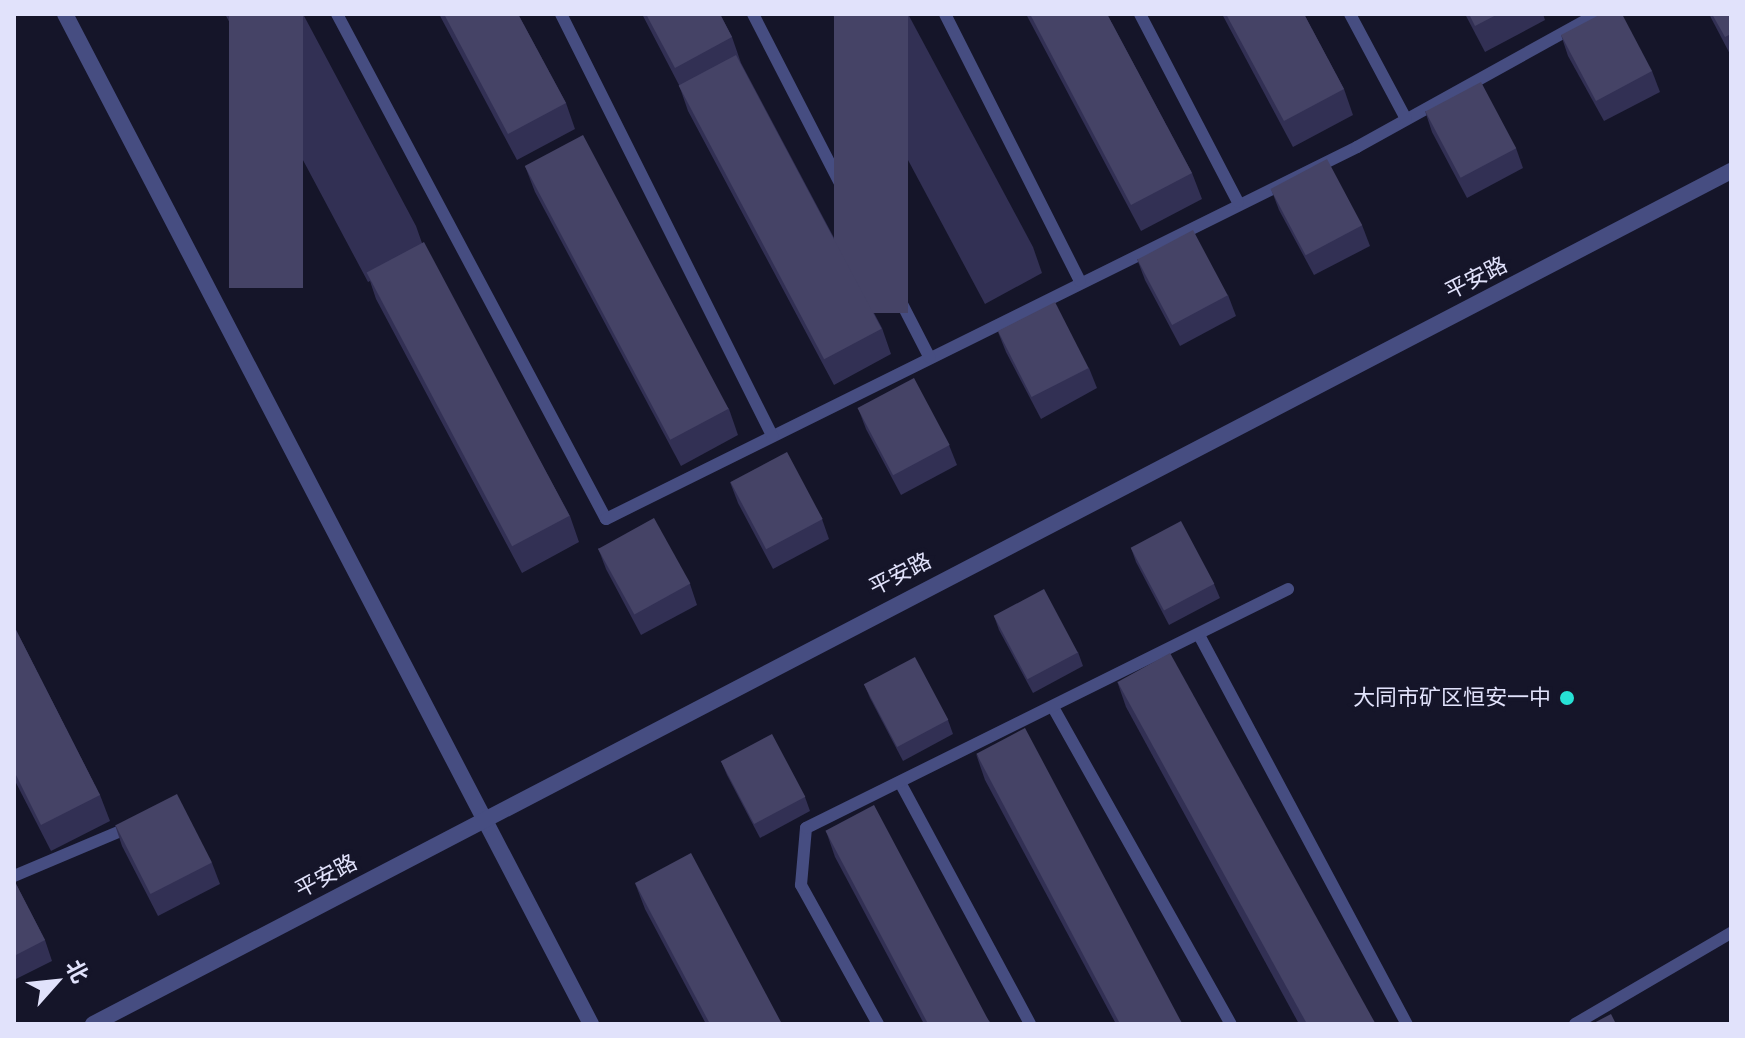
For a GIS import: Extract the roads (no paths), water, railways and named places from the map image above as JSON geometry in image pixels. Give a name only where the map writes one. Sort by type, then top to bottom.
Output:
[{"type":"street","points":[[65,14],[481,819],[591,1024]]},
{"type":"street","name":"平安路","points":[[93,1024],[481,819],[1731,171]]},
{"type":"lane","points":[[337,14],[606,519],[1406,119],[1578,19],[1597,14]]},
{"type":"lane","points":[[561,14],[772,436]]},
{"type":"lane","points":[[753,14],[929,357]]},
{"type":"lane","points":[[945,14],[1080,281]]},
{"type":"lane","points":[[1140,14],[1238,202]]},
{"type":"lane","points":[[1350,14],[1406,119]]},
{"type":"lane","points":[[878,1024],[801,885],[806,828],[902,786],[1288,589]]},
{"type":"lane","points":[[1199,635],[1407,1024]]},
{"type":"lane","points":[[1054,709],[1231,1024]]},
{"type":"lane","points":[[902,786],[1030,1024]]},
{"type":"lane","points":[[14,876],[136,824]]},
{"type":"lane","points":[[1575,1024],[1731,933]]},
{"type":"place","name":"大同市矿区恒安一中","points":[[1567,698]]}]
